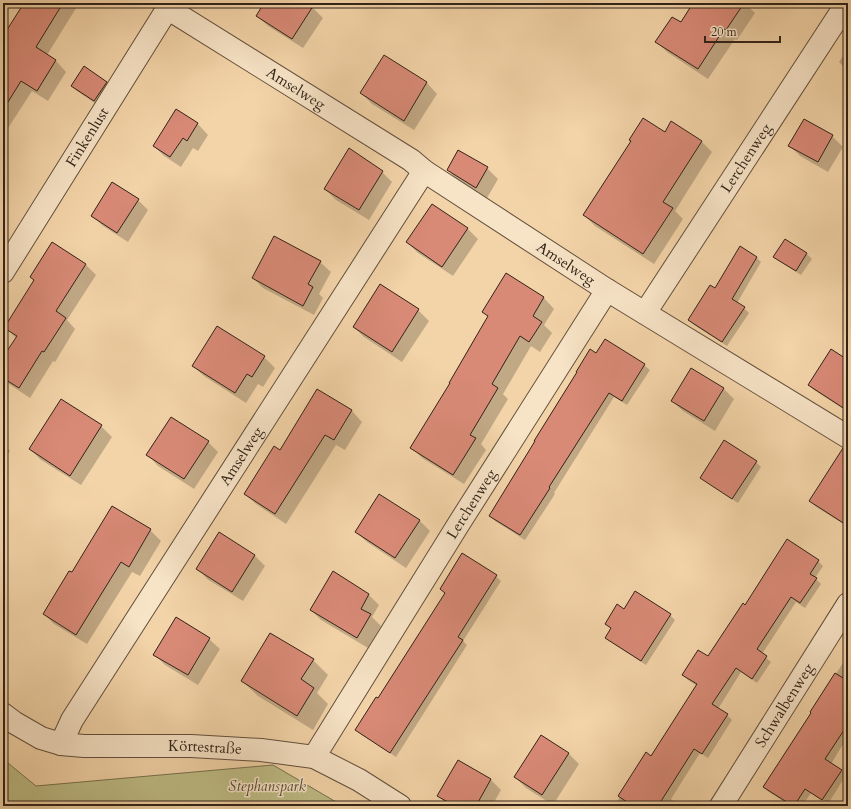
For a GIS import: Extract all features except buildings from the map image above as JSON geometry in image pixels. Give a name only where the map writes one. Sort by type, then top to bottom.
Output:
[{"type":"street","name":"Lerchenweg","points":[[645,314],[847,3]]},
{"type":"street","name":"Amselweg","points":[[169,6],[411,160],[424,171],[607,290]]},
{"type":"street","name":"Finkenlust","points":[[3,272],[169,6]]},
{"type":"street","name":"Amselweg","points":[[61,744],[72,720],[424,171]]},
{"type":"street","name":"Lerchenweg","points":[[314,757],[462,518],[607,290]]},
{"type":"street","points":[[607,290],[848,437]]},
{"type":"street","name":"Schwalbenweg","points":[[721,806],[848,604]]},
{"type":"street","name":"Körtestraße","points":[[3,714],[15,723],[41,738],[61,744],[84,746],[191,746],[261,750],[314,757],[359,780],[400,806]]},
{"type":"green space","name":"Stephanspark","points":[[3,759],[36,786],[273,765],[343,806],[3,806]]}]
